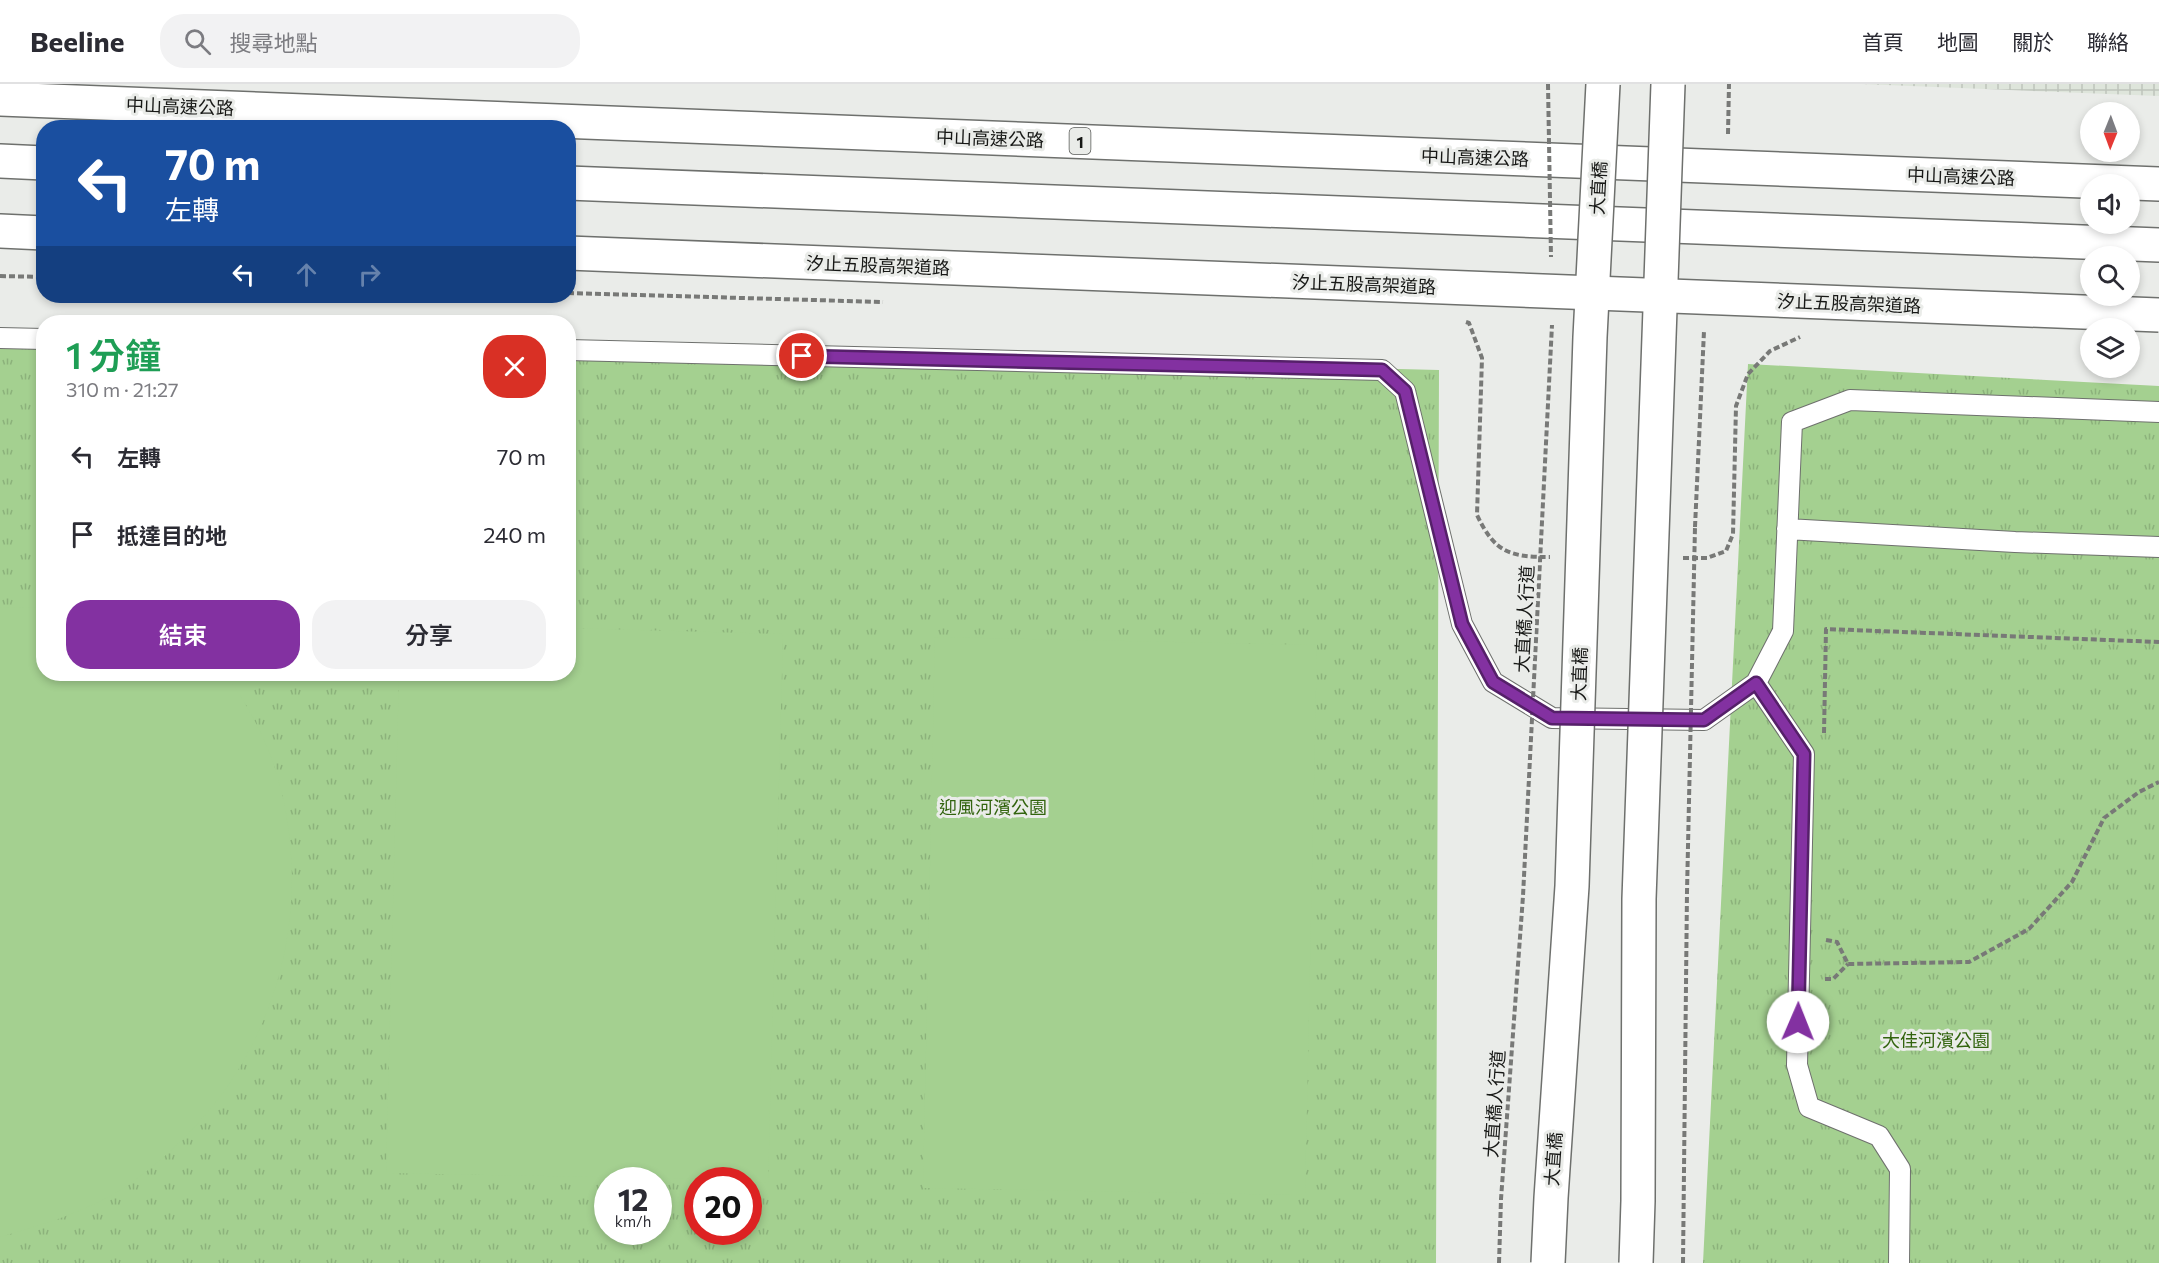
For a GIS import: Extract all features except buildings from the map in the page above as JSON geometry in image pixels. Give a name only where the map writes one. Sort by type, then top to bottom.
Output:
[{"type":"main road","name":"大直橋","points":[[1548,1263],[1551,1186],[1572,886],[1590,337],[1603,84]]},
{"type":"main road","points":[[1636,1263],[1639,887],[1668,84]]},
{"type":"main road","name":"中山高速公路","points":[[0,99],[533,120]]},
{"type":"main road","name":"中山高速公路","points":[[576,122],[2159,184]]},
{"type":"main road","points":[[0,161],[36,163]]},
{"type":"main road","points":[[576,183],[2159,245]]},
{"type":"main road","points":[[0,231],[36,233]]},
{"type":"main road","name":"汐止五股高架道路","points":[[576,253],[2159,315]]},
{"type":"lane","points":[[0,338],[36,339]]},
{"type":"lane","points":[[576,350],[1382,370],[1405,391],[1462,624],[1493,682],[1552,718],[1704,720],[1756,683],[1783,631],[1792,423],[1850,400],[2159,412]]},
{"type":"lane","points":[[1787,529],[2015,542],[2159,547]]},
{"type":"lane","points":[[1756,683],[1804,754],[1797,1065],[1809,1107],[1879,1137],[1900,1168],[1899,1263]]},
{"type":"path","points":[[1548,84],[1551,260]]},
{"type":"path","points":[[0,276],[36,277]]},
{"type":"path","name":"大直橋人行道","points":[[1499,1263],[1501,1199],[1523,896],[1552,318]]},
{"type":"path","points":[[1683,1263],[1694,551],[1704,330]]},
{"type":"path","points":[[1824,736],[1826,629],[2159,642]]},
{"type":"path","points":[[1800,937],[1837,942],[1848,964],[1969,962],[2029,929],[2072,882],[2104,818],[2139,792],[2159,782]]},
{"type":"shaded area","points":[[1861,84],[2159,84],[2159,96]]},
{"type":"green space","name":"迎風河濱公園","points":[[0,333],[36,334],[36,681],[576,681],[576,348],[1439,370],[1436,1263],[0,1263]]},
{"type":"green space","name":"大佳河濱公園","points":[[1748,364],[2159,386],[2159,1263],[1703,1263]]},
{"type":"green space","points":[[0,607],[36,608],[36,681],[231,681],[265,741],[274,765],[286,814],[292,864],[290,914],[282,962],[268,1009],[247,1054],[221,1096],[188,1134],[153,1166],[114,1194],[44,1224],[0,1237]]},
{"type":"green space","points":[[576,628],[783,634],[768,1183],[762,1183],[762,1167],[684,1167],[684,1179],[672,1179],[672,1167],[594,1167],[594,1177],[386,1173],[399,681],[576,681]]},
{"type":"green space","points":[[935,637],[1317,645],[1305,1195],[923,1188]]},
{"type":"route","points":[[802,356],[1382,370],[1405,391],[1462,624],[1493,682],[1552,718],[1704,720],[1756,683],[1804,754],[1798,1022]]}]
